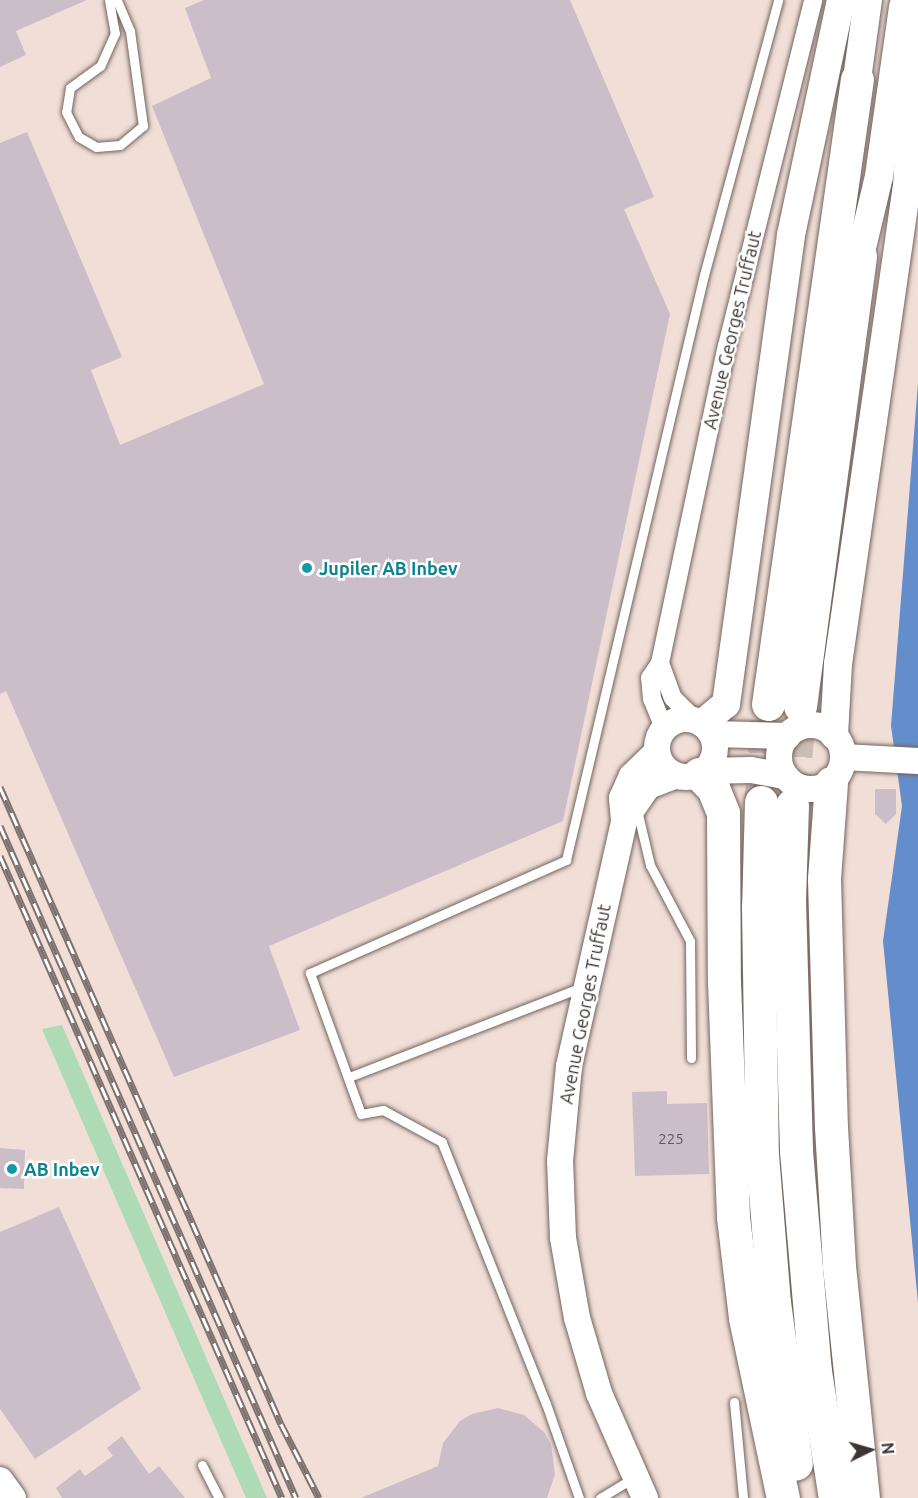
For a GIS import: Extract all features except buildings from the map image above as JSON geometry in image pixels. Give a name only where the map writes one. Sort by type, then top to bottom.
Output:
[{"type":"highway","points":[[768,704],[857,79]]},
{"type":"highway","points":[[800,706],[860,256]]},
{"type":"highway","points":[[836,758],[824,879],[831,1127],[839,1266],[863,1498]]},
{"type":"highway","points":[[693,773],[713,788],[723,813],[724,982],[733,1217],[746,1318],[783,1498]]},
{"type":"highway","points":[[779,794],[758,907],[762,1154],[776,1312],[802,1498]]},
{"type":"highway","points":[[779,794],[789,900],[796,1151],[815,1371],[835,1498]]},
{"type":"main road","points":[[703,726],[726,704],[791,235],[840,0]]},
{"type":"main road","points":[[857,79],[868,0]]},
{"type":"main road","points":[[860,256],[890,0]]},
{"type":"main road","points":[[860,256],[879,176],[904,0]]},
{"type":"main road","points":[[836,758],[838,664],[907,187],[918,6]]},
{"type":"street","name":"Avenue Georges Truffaut","points":[[640,1488],[599,1393],[585,1349],[563,1238],[562,1129],[569,1066],[629,813],[622,798],[626,785],[661,740],[650,689],[650,678],[660,663],[727,346],[813,0]]},
{"type":"street","points":[[660,663],[673,698],[703,726],[716,749],[693,773]]},
{"type":"street","points":[[693,773],[663,765],[661,740],[675,720],[703,726],[788,736],[807,726],[818,726],[836,758]]},
{"type":"street","points":[[779,794],[780,756],[788,736]]},
{"type":"street","points":[[836,758],[918,761]]},
{"type":"street","points":[[779,794],[808,789],[836,758]]},
{"type":"street","points":[[629,813],[648,786],[693,773],[752,770],[779,794]]},
{"type":"street","points":[[0,1480],[13,1498]]},
{"type":"lane","points":[[109,0],[115,33],[100,66],[70,88],[66,112],[79,137],[96,147],[120,146],[143,126],[130,31],[117,0]]},
{"type":"lane","points":[[579,1498],[546,1404],[442,1142],[383,1110],[361,1114],[310,973],[566,860],[704,275],[778,0]]},
{"type":"lane","points":[[629,813],[649,849],[650,865],[690,941],[691,1058]]},
{"type":"lane","points":[[349,1077],[587,985]]},
{"type":"lane","points":[[734,1402],[743,1498]]},
{"type":"lane","points":[[202,1465],[219,1498]]},
{"type":"lane","points":[[600,1498],[640,1488]]},
{"type":"green space","points":[[62,1025],[267,1498],[246,1498],[42,1029]]},
{"type":"water","points":[[918,383],[918,1303],[883,941],[902,806],[891,726]]},
{"type":"tunnel","points":[[761,802],[768,704]]},
{"type":"tunnel","points":[[792,805],[800,706]]},
{"type":"railway","points":[[0,787],[281,1424],[319,1498]]},
{"type":"railway","points":[[0,826],[296,1498]]},
{"type":"railway","points":[[0,856],[282,1498]]},
{"type":"place","name":"Jupiler AB Inbev","points":[[307,568]]},
{"type":"place","name":"AB Inbev","points":[[12,1169]]}]
